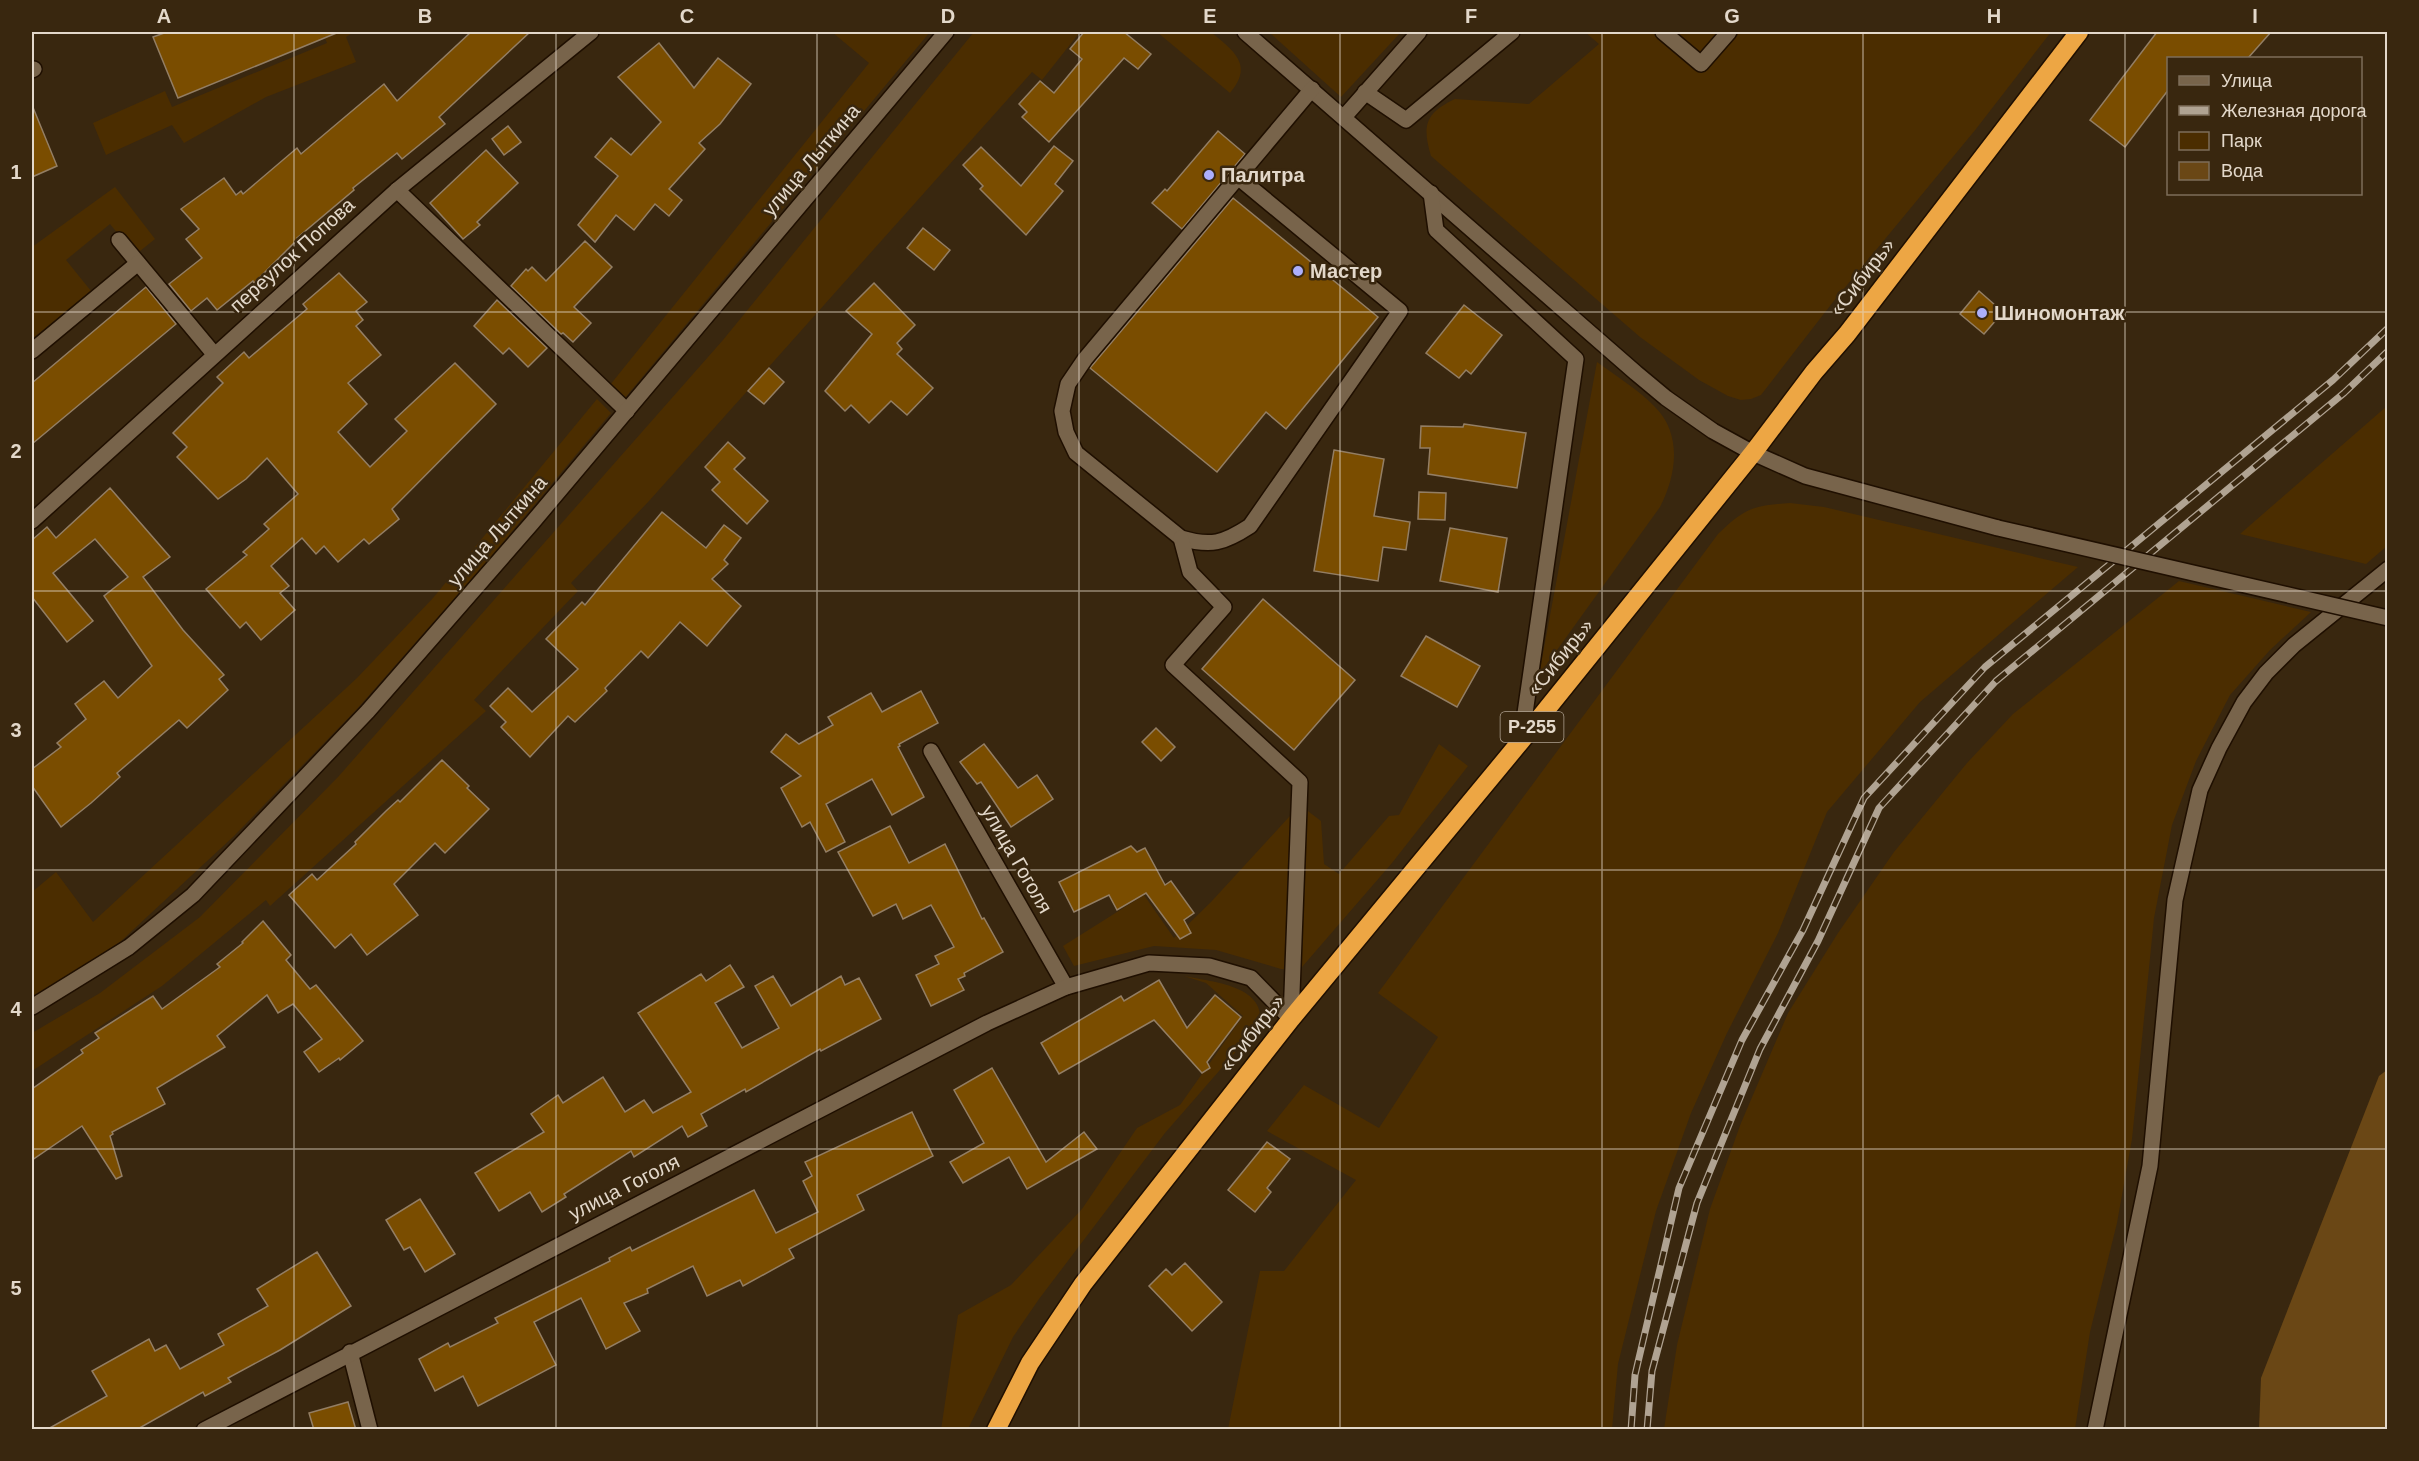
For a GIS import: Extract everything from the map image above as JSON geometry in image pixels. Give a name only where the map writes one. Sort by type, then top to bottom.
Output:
[{"type":"highway","name":"«Сибирь»","points":[[996,1430],[1030,1363],[1083,1284],[1291,1019],[1521,741],[1753,453],[2079,32]]},
{"type":"street","name":"переулок Попова","points":[[32,521],[397,190],[591,32]]},
{"type":"street","name":"улица Лыткина","points":[[32,1007],[129,947],[192,895],[368,711],[627,411],[946,32]]},
{"type":"street","points":[[1245,32],[1666,398],[1713,431],[1753,453],[1814,479],[1998,528],[2388,618]]},
{"type":"street","points":[[1344,117],[1419,32]]},
{"type":"street","points":[[1365,92],[1406,120],[1512,32]]},
{"type":"street","points":[[1663,32],[1701,64],[1729,32]]},
{"type":"street","points":[[1239,178],[1400,312],[1250,526],[1231,538],[1212,544],[1197,543],[1181,538],[1076,453],[1066,432],[1062,411],[1068,384],[1085,359],[1312,89]]},
{"type":"street","points":[[397,190],[627,411]]},
{"type":"street","points":[[1431,193],[1436,230],[1576,359],[1521,741]]},
{"type":"street","points":[[119,240],[214,354]]},
{"type":"street","points":[[32,351],[138,263]]},
{"type":"street","points":[[1181,538],[1190,572],[1224,607],[1173,665],[1300,782],[1291,1019]]},
{"type":"street","points":[[2096,1430],[2150,1166],[2175,900],[2200,790],[2244,702],[2266,673],[2294,645],[2388,569]]},
{"type":"street","name":"улица Гоголя","points":[[931,751],[1066,987]]},
{"type":"street","name":"улица Гоголя","points":[[204,1430],[350,1352],[987,1023],[1066,987],[1149,963],[1209,966],[1251,978],[1291,1019]]},
{"type":"street","points":[[350,1352],[370,1430]]},
{"type":"green space","points":[[323,32],[354,32],[346,37],[356,62],[266,97],[184,143],[172,125],[106,155],[93,123],[165,91],[172,107],[327,43]]},
{"type":"green space","points":[[832,32],[930,32],[624,399],[610,385],[869,63]]},
{"type":"green space","points":[[974,32],[1080,32],[1042,80],[1032,72],[649,501],[571,583],[578,591],[474,700],[486,711],[270,906],[266,900],[162,986],[32,1071],[32,1033],[100,993],[200,917],[338,777],[723,340]]},
{"type":"green space","points":[[1157,32],[1211,32],[1233,52],[1241,66],[1241,74],[1230,93]]},
{"type":"green space","points":[[1269,32],[1401,32],[1341,97]]},
{"type":"green space","points":[[1585,32],[2051,32],[1976,129],[1833,302],[1761,395],[1741,400],[1728,396],[1699,380],[1640,337],[1431,156],[1427,128],[1428,122],[1437,110],[1455,99],[1529,104],[1599,44]]},
{"type":"green space","points":[[115,187],[155,239],[135,255],[110,224],[66,260],[91,291],[32,339],[32,247]]},
{"type":"green space","points":[[1597,362],[1642,395],[1664,418],[1673,443],[1673,469],[1660,507],[1539,675]]},
{"type":"green space","points":[[597,399],[611,413],[488,560],[356,710],[234,836],[120,942],[32,999],[32,892],[56,872],[93,922],[357,678],[433,598]]},
{"type":"green space","points":[[2387,406],[2387,546],[2366,564],[2240,534]]},
{"type":"green space","points":[[1790,503],[1824,507],[2078,567],[1920,702],[1827,812],[1778,933],[1727,1033],[1691,1113],[1656,1211],[1618,1364],[1612,1429],[1228,1429],[1260,1271],[1284,1271],[1356,1180],[1267,1131],[1304,1085],[1379,1128],[1438,1037],[1378,993],[1718,534],[1750,510],[1767,505]]},
{"type":"green space","points":[[2179,581],[2311,612],[2270,650],[2230,695],[2196,761],[2172,825],[2154,918],[2132,1139],[2117,1223],[2090,1332],[2075,1429],[1664,1429],[1677,1345],[1710,1209],[1741,1123],[1788,1013],[1838,933],[1894,852],[1967,763],[2013,714]]},
{"type":"green space","points":[[1439,744],[1468,766],[1392,863],[1302,967],[1294,970],[1281,969],[1216,950],[1154,946],[1074,966],[1063,946],[1144,895],[1174,938],[1211,902],[1300,805],[1321,821],[1324,864],[1339,874],[1389,816],[1399,815]]},
{"type":"green space","points":[[1184,976],[1222,984],[1246,993],[1255,1001],[1260,1011],[1260,1024],[1165,1133],[1039,1299],[1013,1337],[968,1429],[941,1430],[958,1315],[1011,1285],[1082,1209],[1137,1128],[1180,1105],[1243,1016],[1206,983]]},
{"type":"water","points":[[2387,1070],[2387,1429],[2259,1429],[2261,1378],[2379,1076]]},
{"type":"building","points":[[167,32],[339,32],[178,98],[153,37]]},
{"type":"building","points":[[471,32],[530,32],[439,117],[445,124],[402,159],[397,153],[353,188],[354,190],[297,238],[254,283],[253,281],[217,310],[207,298],[191,311],[169,284],[202,258],[186,239],[199,229],[181,209],[224,178],[236,195],[241,191],[243,194],[297,148],[301,154],[384,84],[397,101]]},
{"type":"building","points":[[1084,32],[1124,32],[1151,54],[1138,69],[1124,58],[1049,142],[1022,117],[1027,112],[1019,104],[1040,81],[1054,93],[1082,59],[1070,49]]},
{"type":"building","points":[[2157,32],[2271,32],[2249,57],[2167,57],[2167,92],[2125,147],[2090,120]]},
{"type":"building","points":[[659,43],[694,88],[718,58],[751,84],[720,124],[699,143],[705,149],[669,189],[682,200],[669,216],[655,204],[634,230],[616,215],[595,242],[578,225],[618,176],[595,157],[611,138],[631,155],[661,122],[618,77]]},
{"type":"building","points":[[32,105],[57,166],[32,177]]},
{"type":"building","points":[[508,126],[521,142],[504,155],[492,139]]},
{"type":"building","points":[[1218,131],[1245,154],[1182,229],[1152,203],[1165,189],[1167,191]]},
{"type":"building","points":[[1054,146],[1073,161],[1055,184],[1063,191],[1026,235],[980,189],[983,186],[963,165],[981,147],[1021,186]]},
{"type":"building","points":[[486,150],[518,183],[477,222],[480,225],[463,239],[430,203]]},
{"type":"building","points":[[1233,198],[1378,317],[1286,429],[1266,412],[1217,472],[1090,368]]},
{"type":"building","points":[[923,228],[950,250],[934,270],[907,248]]},
{"type":"building","points":[[585,241],[612,267],[574,307],[591,323],[573,342],[563,333],[561,334],[511,286],[526,269],[528,271],[532,267],[546,281]]},
{"type":"building","points":[[339,273],[367,302],[356,311],[363,320],[356,326],[381,355],[348,383],[367,404],[338,432],[370,467],[407,431],[395,419],[455,363],[496,404],[392,509],[399,519],[369,544],[364,539],[338,562],[324,546],[316,554],[302,538],[271,566],[289,586],[280,593],[295,610],[261,640],[246,622],[240,628],[206,589],[247,555],[243,552],[269,529],[264,524],[298,494],[267,458],[246,479],[218,499],[177,457],[187,447],[173,433],[223,383],[217,377],[244,352],[249,358],[307,309],[303,304]]},
{"type":"building","points":[[874,283],[915,325],[897,343],[902,349],[897,354],[933,388],[907,415],[891,401],[869,423],[851,405],[845,411],[825,391],[872,334],[846,311]]},
{"type":"building","points":[[146,287],[176,324],[32,444],[32,383]]},
{"type":"building","name":"Шиномонтаж","points":[[1979,291],[2003,312],[1984,334],[1960,314]]},
{"type":"building","points":[[497,300],[547,348],[528,367],[509,348],[503,354],[474,326]]},
{"type":"building","points":[[1464,305],[1502,335],[1471,374],[1466,370],[1459,378],[1426,353]]},
{"type":"building","points":[[769,368],[784,382],[764,404],[748,391]]},
{"type":"building","points":[[1464,424],[1526,433],[1517,488],[1428,474],[1430,448],[1420,448],[1421,426],[1463,427]]},
{"type":"building","points":[[728,442],[745,458],[734,469],[768,501],[747,524],[712,490],[720,482],[705,467]]},
{"type":"building","points":[[1334,450],[1384,459],[1374,516],[1410,522],[1406,550],[1383,547],[1378,581],[1314,571]]},
{"type":"building","points":[[110,488],[170,557],[143,577],[183,630],[224,675],[219,679],[228,690],[187,728],[179,720],[117,773],[120,777],[61,827],[32,786],[32,769],[61,747],[57,743],[86,719],[75,704],[104,681],[118,698],[152,666],[104,596],[128,577],[95,539],[53,573],[93,621],[67,642],[32,597],[32,540],[47,527],[56,538]]},
{"type":"building","points":[[1419,492],[1446,493],[1445,520],[1418,519]]},
{"type":"building","points":[[662,512],[706,548],[724,525],[741,538],[724,560],[728,564],[712,579],[741,606],[707,646],[680,622],[648,658],[641,651],[605,688],[607,691],[575,722],[568,716],[530,757],[501,727],[506,722],[490,706],[508,688],[532,712],[578,669],[546,639],[582,602],[585,605]]},
{"type":"building","points":[[1450,528],[1507,538],[1498,592],[1440,581]]},
{"type":"building","points":[[1263,599],[1355,680],[1294,750],[1202,669]]},
{"type":"building","points":[[1426,636],[1480,666],[1457,707],[1401,676]]},
{"type":"building","points":[[921,691],[938,723],[899,744],[898,747],[924,797],[892,815],[872,779],[826,804],[845,842],[826,852],[810,822],[802,827],[781,788],[801,776],[771,752],[786,734],[799,744],[833,725],[828,717],[871,693],[882,712]]},
{"type":"building","points":[[1156,728],[1175,747],[1161,761],[1142,742]]},
{"type":"building","points":[[984,744],[1018,788],[1037,775],[1053,799],[1011,827],[981,782],[977,784],[960,762]]},
{"type":"building","points":[[442,760],[489,809],[445,853],[435,843],[394,884],[418,915],[367,955],[351,934],[335,948],[289,895],[312,874],[317,880],[356,844],[355,842],[386,811],[398,800],[400,802]]},
{"type":"building","points":[[890,826],[909,863],[945,844],[982,919],[984,918],[1003,952],[964,973],[965,976],[958,979],[964,990],[931,1006],[916,975],[939,964],[935,956],[954,947],[931,905],[903,919],[896,904],[873,916],[838,852]]},
{"type":"building","points":[[1131,846],[1137,852],[1145,848],[1165,885],[1171,881],[1194,913],[1184,920],[1191,933],[1180,939],[1146,893],[1117,910],[1109,895],[1074,912],[1059,882]]},
{"type":"building","points":[[263,921],[291,955],[286,960],[310,989],[316,985],[363,1041],[340,1060],[339,1058],[319,1072],[304,1052],[322,1039],[293,1004],[278,1013],[267,995],[217,1036],[225,1047],[157,1088],[165,1104],[112,1132],[110,1136],[122,1176],[116,1179],[82,1126],[32,1160],[32,1089],[83,1053],[81,1050],[99,1038],[95,1033],[153,996],[162,1009],[220,967],[217,964],[243,943]]},
{"type":"building","points":[[730,965],[744,987],[715,1003],[742,1048],[779,1028],[755,986],[773,976],[791,1006],[841,976],[845,985],[859,978],[881,1019],[821,1051],[820,1049],[746,1092],[745,1089],[701,1114],[707,1126],[688,1137],[682,1126],[634,1157],[631,1151],[564,1194],[566,1197],[542,1212],[530,1192],[499,1211],[475,1173],[544,1132],[531,1114],[558,1095],[563,1103],[603,1077],[625,1112],[644,1100],[653,1113],[691,1092],[638,1013],[701,974],[706,981]]},
{"type":"building","points":[[1159,980],[1187,1028],[1215,995],[1241,1017],[1207,1062],[1210,1068],[1202,1073],[1154,1020],[1059,1074],[1041,1043],[1121,996],[1124,1001]]},
{"type":"building","points":[[992,1068],[1046,1162],[1084,1132],[1097,1149],[1027,1189],[1009,1157],[963,1183],[950,1162],[984,1143],[954,1090]]},
{"type":"building","points":[[912,1112],[933,1156],[857,1195],[864,1210],[789,1249],[794,1258],[743,1286],[740,1280],[707,1296],[693,1266],[647,1289],[648,1293],[624,1303],[640,1331],[606,1349],[581,1298],[534,1322],[556,1365],[478,1406],[463,1376],[435,1391],[419,1359],[448,1343],[450,1347],[498,1323],[495,1318],[610,1261],[609,1258],[630,1247],[632,1251],[754,1190],[776,1233],[818,1212],[803,1181],[812,1176],[805,1162]]},
{"type":"building","points":[[1267,1142],[1290,1159],[1267,1188],[1271,1192],[1255,1212],[1228,1190]]},
{"type":"building","points":[[420,1199],[455,1254],[425,1272],[410,1247],[404,1250],[386,1220]]},
{"type":"building","points":[[317,1252],[351,1306],[280,1350],[228,1378],[231,1382],[205,1396],[203,1392],[136,1430],[46,1430],[107,1396],[92,1371],[149,1339],[155,1351],[166,1345],[180,1369],[224,1345],[218,1334],[268,1306],[257,1289]]},
{"type":"building","points":[[1185,1263],[1222,1302],[1192,1331],[1149,1286],[1166,1269],[1172,1275]]},
{"type":"building","points":[[348,1402],[356,1430],[314,1430],[309,1413]]},
{"type":"railway","points":[[1631,1430],[1635,1375],[1679,1188],[1742,1040],[1803,930],[1864,798],[1985,667],[2333,380],[2388,328]]},
{"type":"railway","points":[[1647,1430],[1652,1371],[1697,1203],[1760,1049],[1818,941],[1879,808],[1996,681],[2344,393],[2388,351]]},
{"type":"place","name":"Палитра","points":[[1209,175]]},
{"type":"place","name":"Мастер","points":[[1298,271]]},
{"type":"place","name":"Шиномонтаж","points":[[1982,313]]}]
